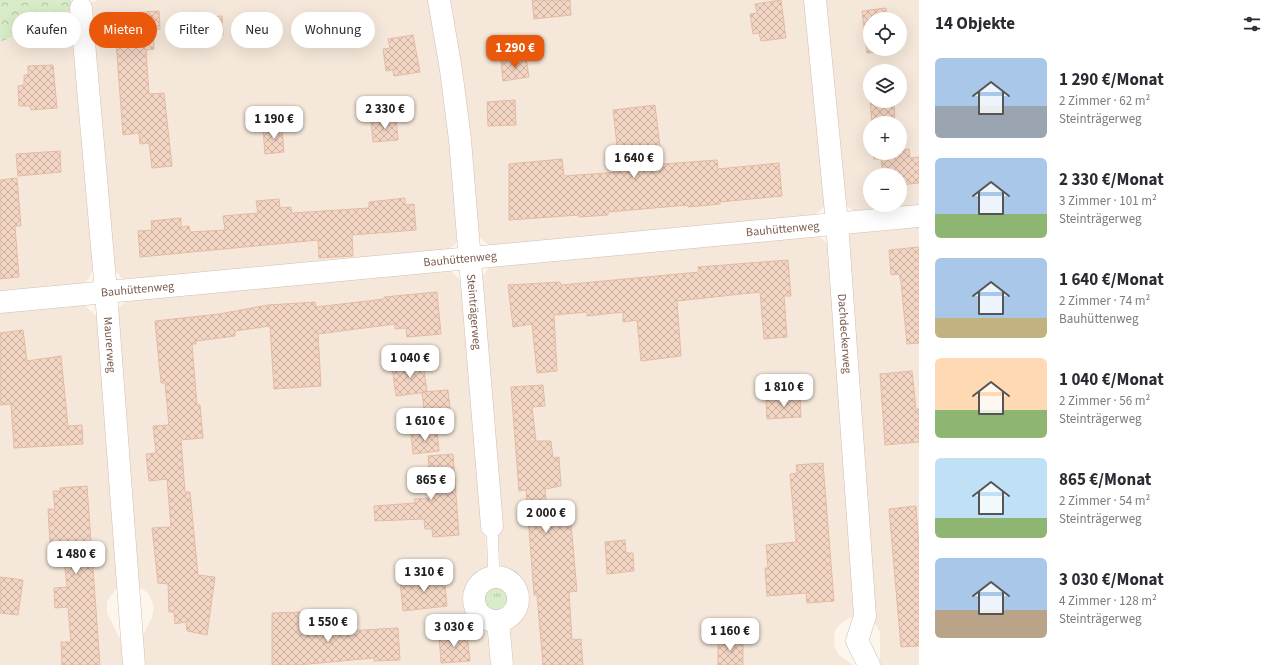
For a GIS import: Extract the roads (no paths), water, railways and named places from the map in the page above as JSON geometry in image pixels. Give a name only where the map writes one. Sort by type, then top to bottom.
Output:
[{"type":"street","name":"Steinträgerweg","points":[[439,0],[451,70],[460,140],[492,526]]},
{"type":"street","name":"Dachdeckerweg","points":[[815,0],[837,223],[865,616],[857,641],[868,665]]},
{"type":"street","name":"Maurerweg","points":[[81,4],[106,292],[134,665]]},
{"type":"street","name":"Bauhüttenweg","points":[[0,302],[919,216]]},
{"type":"street","points":[[494,577],[508,581],[517,593],[516,608],[512,614],[498,621],[485,618],[475,608],[474,601],[477,587],[481,582],[494,577]]},
{"type":"street","points":[[498,621],[502,665]]},
{"type":"lane","name":"Steinträgerweg","points":[[492,526],[494,577]]}]
